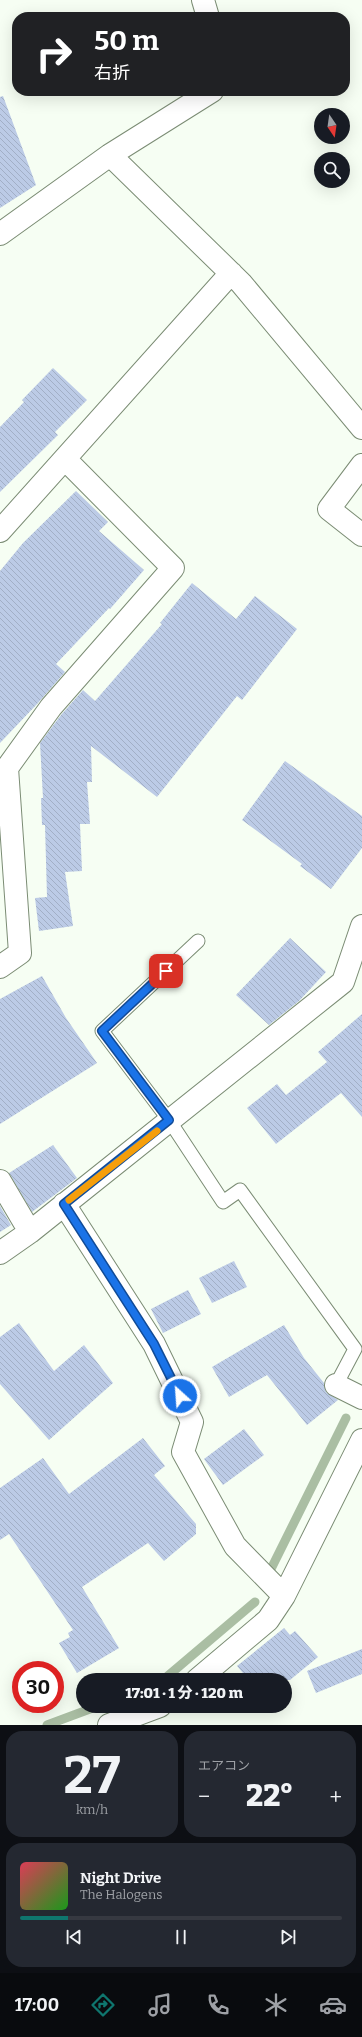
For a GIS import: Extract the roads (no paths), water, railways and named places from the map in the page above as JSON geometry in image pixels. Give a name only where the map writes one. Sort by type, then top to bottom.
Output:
[{"type":"street","points":[[203,0],[207,12]]},
{"type":"street","points":[[0,234],[110,155],[204,96]]},
{"type":"street","points":[[110,155],[231,273],[362,428]]},
{"type":"street","points":[[0,531],[231,273]]},
{"type":"street","points":[[0,967],[20,953],[7,768],[50,707],[172,568],[65,459]]},
{"type":"street","points":[[362,465],[329,509],[362,535]]},
{"type":"street","points":[[0,1253],[30,1232],[343,982],[362,926]]},
{"type":"street","points":[[0,1181],[30,1232]]},
{"type":"street","points":[[64,1204],[154,1344],[192,1422],[183,1452],[235,1546],[284,1596]]},
{"type":"street","points":[[336,1385],[362,1398]]},
{"type":"street","points":[[205,1673],[268,1620],[284,1596],[362,1440]]},
{"type":"street","points":[[109,1725],[141,1713]]},
{"type":"lane","points":[[198,941],[102,1031],[169,1120],[223,1202],[240,1190],[355,1349],[336,1385]]},
{"type":"waterway","points":[[271,1569],[346,1418]]},
{"type":"waterway","points":[[171,1673],[255,1602]]},
{"type":"waterway","points":[[47,1725],[79,1713]]}]
